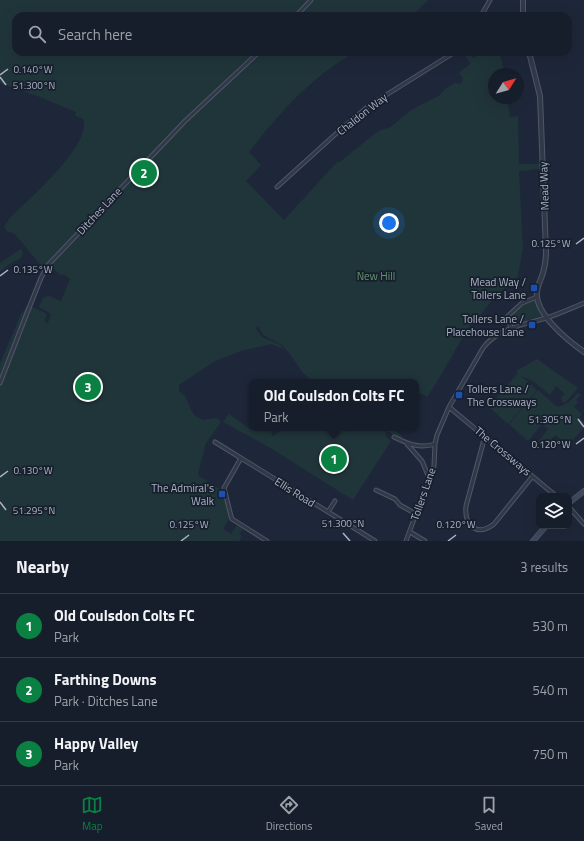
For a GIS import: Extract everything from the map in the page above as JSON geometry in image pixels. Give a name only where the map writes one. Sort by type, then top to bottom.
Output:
[{"type":"main road","points":[[572,501],[584,491]]},
{"type":"main road","points":[[534,541],[544,529]]},
{"type":"street","points":[[300,12],[311,0]]},
{"type":"street","points":[[483,12],[490,0]]},
{"type":"street","points":[[523,0],[524,12]]},
{"type":"street","name":"Ditches Lane","points":[[0,383],[29,308],[48,265],[185,121],[255,56]]},
{"type":"street","name":"Chaldon Way","points":[[278,187],[330,139],[370,105],[449,56]]},
{"type":"street","name":"Mead Way","points":[[530,56],[540,96],[546,252],[545,264],[537,288],[537,297]]},
{"type":"street","points":[[511,328],[507,317],[522,303],[537,297],[538,304],[559,332],[584,352]]},
{"type":"street","name":"Tollers Lane","points":[[406,541],[430,480],[434,466],[437,435],[449,407],[486,344],[495,336],[511,328],[548,318],[584,303]]},
{"type":"street","name":"The Crossways","points":[[449,407],[552,493]]},
{"type":"street","points":[[485,436],[466,506],[465,515],[468,523],[474,528],[480,530],[489,528],[494,524],[532,477]]},
{"type":"street","points":[[394,437],[407,444],[422,447],[435,444]]},
{"type":"street","name":"Ellis Road","points":[[215,442],[375,541]]},
{"type":"street","points":[[407,444],[422,461],[430,480]]},
{"type":"street","points":[[241,458],[224,488],[231,516],[232,519],[263,540],[268,541]]},
{"type":"street","points":[[376,490],[395,499],[400,505],[416,514]]},
{"type":"street","points":[[328,512],[335,501]]},
{"type":"street","points":[[572,510],[584,524]]},
{"type":"street","points":[[410,532],[425,541]]},
{"type":"green space","name":"New Hill","points":[[0,0],[428,0],[416,12],[12,12],[12,56],[349,56],[329,69],[296,97],[249,152],[261,165],[246,181],[284,220],[338,161],[340,162],[373,135],[381,130],[391,127],[411,110],[439,96],[445,89],[455,83],[462,83],[463,78],[459,73],[470,64],[466,56],[472,56],[473,58],[477,56],[501,56],[504,68],[488,68],[488,104],[508,104],[510,117],[518,116],[519,164],[540,164],[540,169],[519,171],[523,249],[517,280],[498,293],[468,328],[427,397],[419,393],[419,379],[310,379],[303,373],[282,345],[263,335],[258,326],[256,329],[262,337],[279,344],[284,349],[271,344],[241,351],[215,361],[179,385],[179,391],[185,396],[195,416],[203,420],[217,418],[221,422],[206,443],[198,473],[199,476],[223,491],[230,518],[223,529],[231,534],[237,525],[243,529],[239,534],[242,536],[239,541],[0,541],[0,363],[21,314],[28,305],[18,336],[19,337],[31,306],[47,314],[44,322],[48,323],[51,314],[39,307],[43,297],[45,298],[47,295],[61,301],[70,279],[63,274],[62,276],[50,266],[44,269],[14,233],[8,232],[4,227],[10,218],[53,176],[64,163],[74,150],[84,127],[83,118],[82,119],[75,115],[76,112],[0,83]]},
{"type":"green space","points":[[21,249],[23,253],[21,258],[8,265],[0,272],[0,263]]},
{"type":"green space","points":[[534,299],[542,313],[541,316],[512,325],[509,318],[510,316],[524,304]]},
{"type":"green space","points":[[537,359],[578,388],[568,400],[563,403],[561,398],[565,394],[556,386],[550,395],[534,382],[520,375],[537,390],[508,424],[489,407],[518,373],[516,371]]},
{"type":"green space","points":[[538,390],[557,407],[566,404],[578,393],[581,395],[576,400],[578,402],[574,407],[582,414],[579,418],[584,422],[584,428],[568,445],[555,435],[544,448],[537,443],[548,429],[542,424],[528,441],[509,424]]},
{"type":"green space","points":[[229,414],[249,429],[249,431],[270,431],[273,436],[279,431],[385,431],[386,437],[391,441],[353,500],[272,449],[223,422]]},
{"type":"green space","points":[[387,431],[395,431],[402,436],[401,439]]},
{"type":"place","name":"Farthing Downs","points":[[144,173]]},
{"type":"place","name":"Mead Way / Tollers Lane","points":[[534,288]]},
{"type":"place","name":"Tollers Lane / Placehouse Lane","points":[[532,325]]},
{"type":"place","name":"Happy Valley","points":[[88,387]]},
{"type":"place","name":"Tollers Lane / The Crossways","points":[[459,395]]},
{"type":"place","name":"Old Coulsdon Colts FC","points":[[334,459]]},
{"type":"place","name":"The Admiral's Walk","points":[[222,494]]}]
